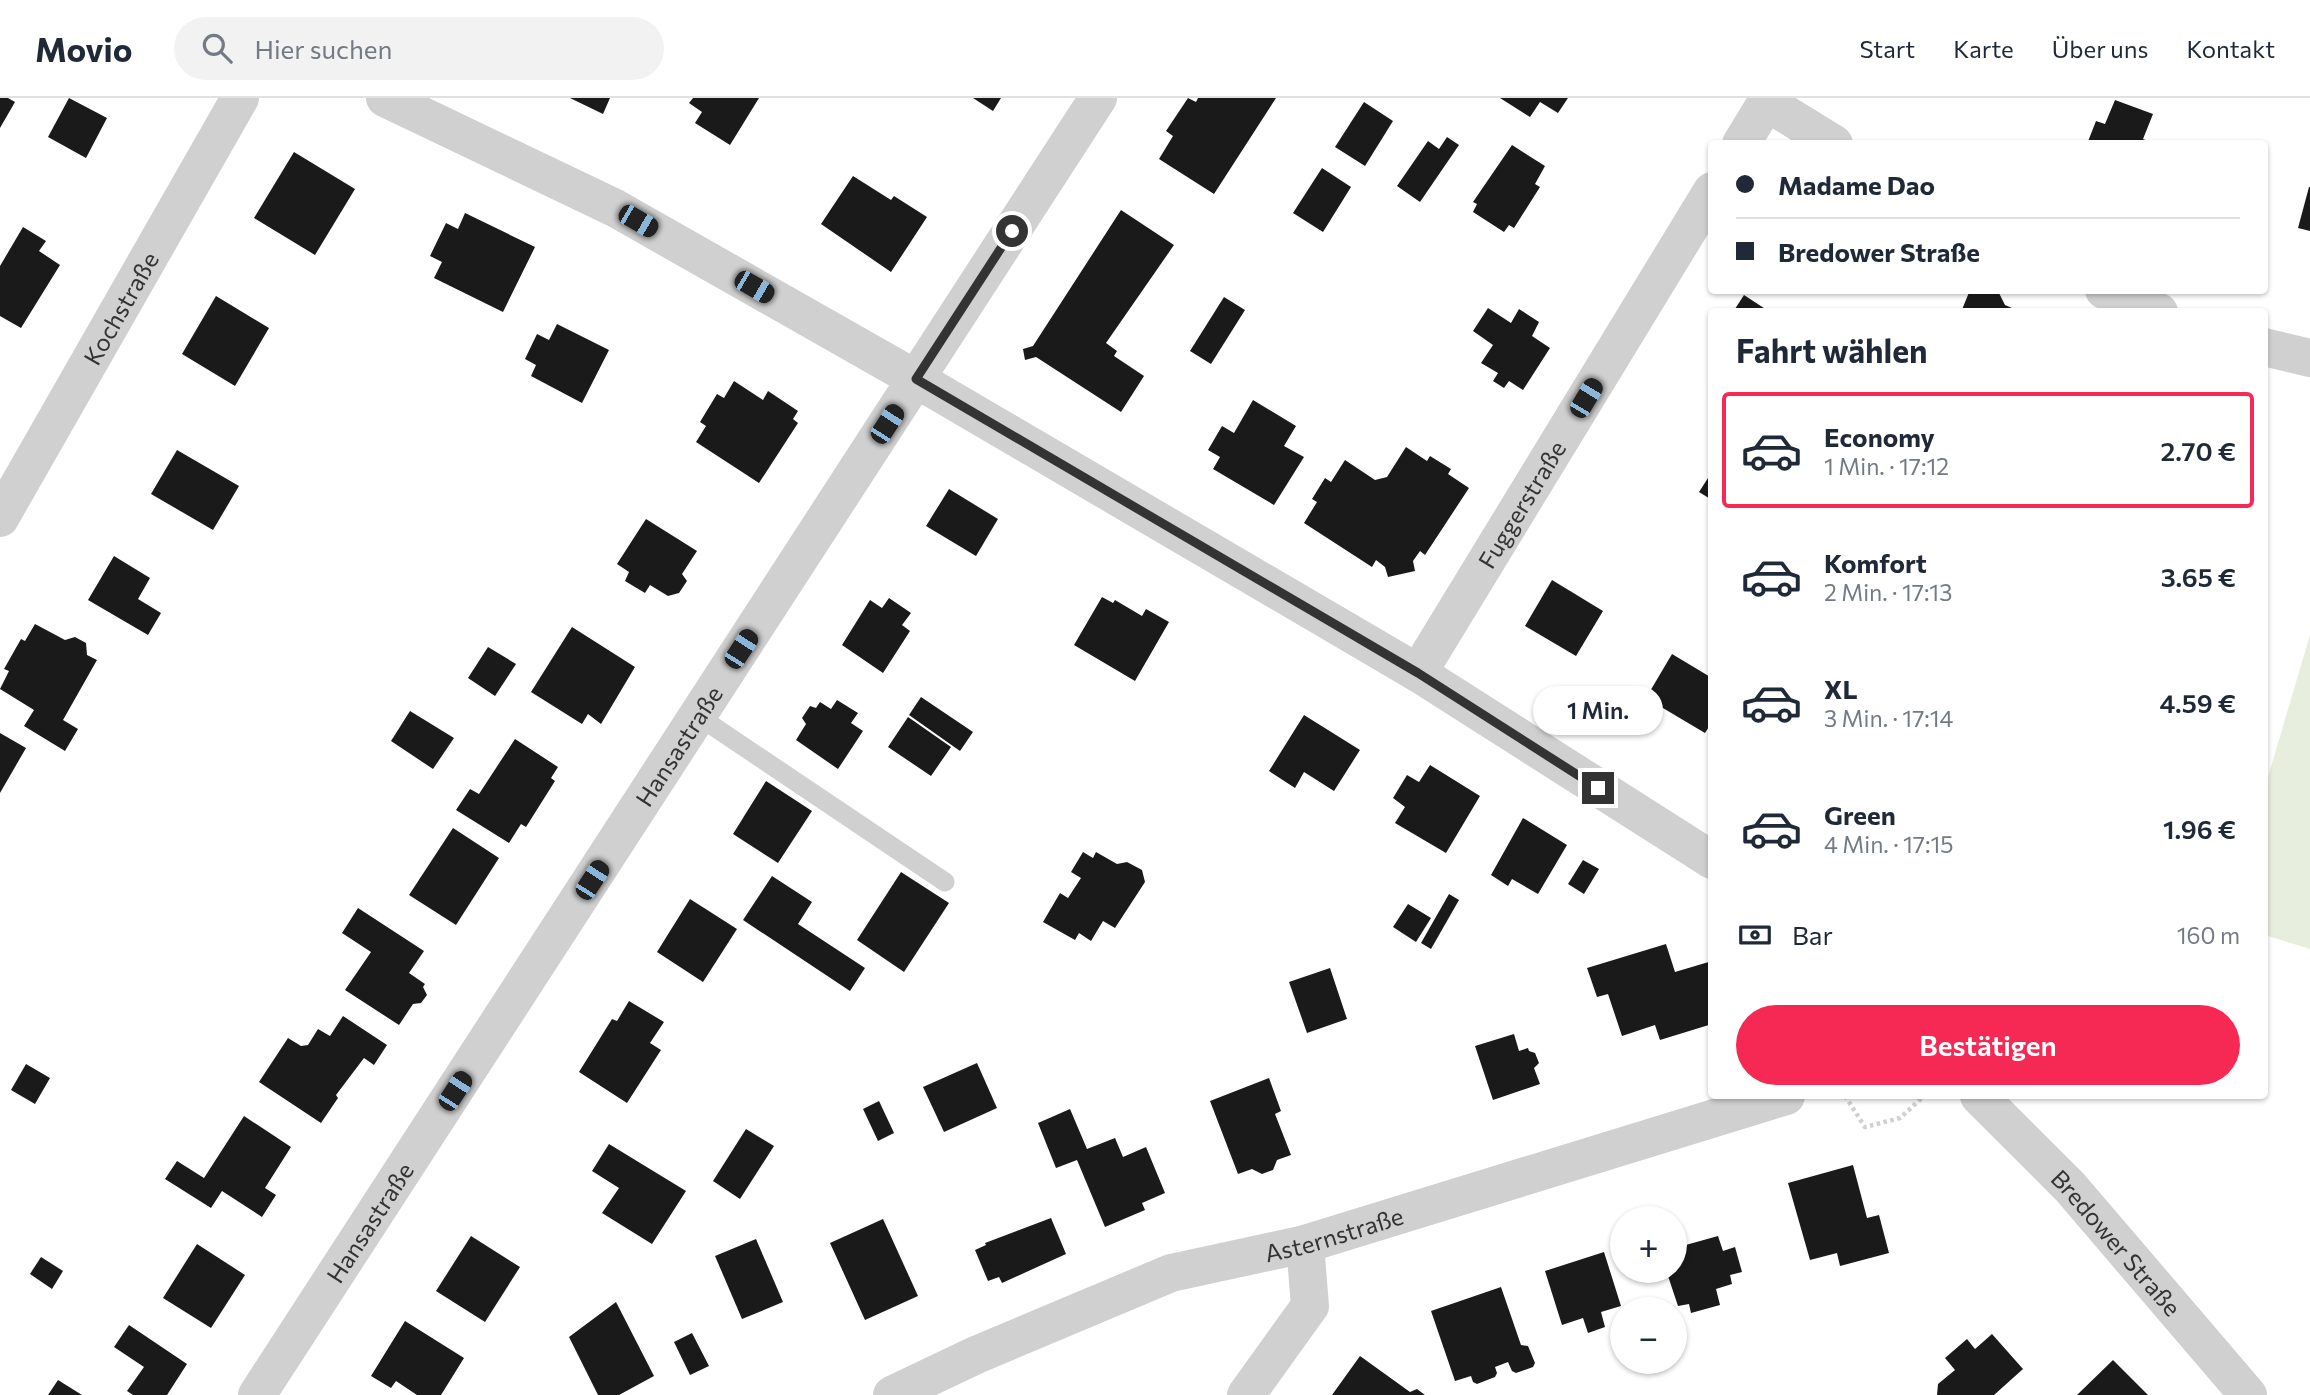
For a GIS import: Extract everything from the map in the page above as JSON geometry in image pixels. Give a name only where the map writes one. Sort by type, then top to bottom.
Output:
[{"type":"street","name":"Kochstraße","points":[[0,518],[240,98]]},
{"type":"street","points":[[385,98],[615,208],[916,379],[1418,673],[1708,857]]},
{"type":"street","name":"Hansastraße","points":[[257,1395],[1098,98]]},
{"type":"street","points":[[1743,140],[1768,100],[1828,140]]},
{"type":"street","name":"Fuggerstraße","points":[[1418,673],[1708,198]]},
{"type":"street","points":[[2114,294],[2149,308]]},
{"type":"street","points":[[2268,348],[2310,358]]},
{"type":"street","name":"Asternstraße","points":[[892,1395],[976,1355],[1171,1273],[1305,1244],[1776,1099]]},
{"type":"street","name":"Bredower Straße","points":[[1982,1099],[2070,1187],[2248,1395]]},
{"type":"street","points":[[1245,1395],[1310,1306],[1305,1244]]},
{"type":"lane","points":[[698,716],[945,882]]},
{"type":"path","points":[[1847,1099],[1865,1127],[1900,1118],[1921,1099]]},
{"type":"green space","points":[[2310,635],[2310,949],[2268,936],[2268,777]]},
{"type":"building","points":[[0,98],[15,102],[0,128]]},
{"type":"building","points":[[69,98],[107,118],[86,158],[48,137]]},
{"type":"building","points":[[570,98],[610,98],[603,114]]},
{"type":"building","points":[[693,98],[759,98],[730,145],[695,123],[702,112],[689,103]]},
{"type":"building","points":[[973,98],[1001,98],[993,111]]},
{"type":"building","points":[[1188,98],[1196,102],[1198,98],[1276,98],[1214,194],[1159,159],[1173,136],[1166,131]]},
{"type":"building","points":[[1500,98],[1568,98],[1558,113],[1540,102],[1530,117]]},
{"type":"building","points":[[2115,100],[2153,114],[2143,139],[2145,140],[2089,140],[2096,121],[2105,124]]},
{"type":"building","points":[[1364,102],[1393,121],[1365,166],[1335,147]]},
{"type":"building","points":[[1447,137],[1459,145],[1420,202],[1397,186],[1428,141],[1439,149]]},
{"type":"building","points":[[1512,145],[1545,166],[1535,184],[1540,187],[1514,228],[1509,225],[1504,232],[1473,212],[1477,204],[1473,202]]},
{"type":"building","points":[[294,152],[355,189],[315,255],[254,218]]},
{"type":"building","points":[[1322,168],[1351,187],[1323,232],[1293,213]]},
{"type":"building","points":[[853,176],[891,200],[894,196],[927,217],[891,272],[821,224]]},
{"type":"building","points":[[2310,187],[2310,231],[2298,228]]},
{"type":"building","points":[[1121,210],[1174,245],[1106,343],[1117,351],[1114,356],[1144,376],[1121,412],[1036,357],[1025,360],[1023,349],[1033,346]]},
{"type":"building","points":[[465,213],[535,247],[503,312],[434,278],[442,262],[430,256],[446,223],[458,229]]},
{"type":"building","points":[[23,227],[46,241],[39,251],[60,265],[21,328],[0,316],[0,266]]},
{"type":"building","points":[[1968,294],[2000,294],[2005,305],[2012,308],[1963,308]]},
{"type":"building","points":[[1744,295],[1764,308],[1736,308]]},
{"type":"building","points":[[216,296],[269,328],[235,386],[182,354]]},
{"type":"building","points":[[1224,297],[1245,310],[1211,364],[1190,351]]},
{"type":"building","points":[[1488,308],[1511,323],[1519,309],[1539,322],[1532,336],[1550,348],[1523,390],[1509,381],[1504,388],[1493,381],[1498,373],[1481,363],[1493,345],[1473,331]]},
{"type":"building","points":[[557,324],[609,350],[582,403],[531,376],[536,365],[525,359],[537,334],[549,340]]},
{"type":"building","points":[[734,381],[763,400],[768,391],[798,411],[793,419],[798,423],[759,483],[696,442],[706,426],[700,422],[717,394],[724,398]]},
{"type":"building","points":[[1253,400],[1296,426],[1284,446],[1304,457],[1274,505],[1213,469],[1220,457],[1208,450],[1222,426],[1234,433]]},
{"type":"building","points":[[1406,447],[1427,461],[1430,456],[1451,469],[1448,474],[1469,488],[1425,555],[1420,551],[1413,561],[1415,571],[1388,577],[1385,567],[1376,560],[1372,567],[1304,523],[1317,502],[1312,499],[1325,478],[1331,482],[1345,460],[1375,480],[1387,477]]},
{"type":"building","points":[[177,450],[239,486],[213,530],[151,494]]},
{"type":"building","points":[[1708,478],[1708,498],[1699,492]]},
{"type":"building","points":[[949,489],[998,519],[976,556],[926,526]]},
{"type":"building","points":[[646,519],[697,551],[682,574],[687,581],[679,593],[668,596],[650,585],[645,593],[625,581],[629,572],[617,564]]},
{"type":"building","points":[[114,556],[150,578],[138,599],[161,613],[148,635],[88,600]]},
{"type":"building","points":[[1552,580],[1603,611],[1576,656],[1525,626]]},
{"type":"building","points":[[1102,597],[1113,603],[1115,600],[1142,616],[1146,609],[1169,622],[1135,681],[1074,645]]},
{"type":"building","points":[[889,598],[911,613],[902,625],[910,631],[883,673],[842,645],[870,600],[882,608]]},
{"type":"building","points":[[35,624],[65,640],[75,637],[86,643],[87,655],[97,660],[63,720],[78,729],[65,751],[24,726],[34,710],[0,689],[9,671],[4,669],[21,639],[25,641]]},
{"type":"building","points":[[572,627],[635,667],[601,724],[588,714],[582,724],[531,692]]},
{"type":"building","points":[[488,647],[516,664],[495,696],[468,678]]},
{"type":"building","points":[[1672,654],[1708,676],[1708,728],[1705,733],[1646,698]]},
{"type":"building","points":[[921,697],[973,732],[960,751],[909,715]]},
{"type":"building","points":[[837,700],[858,713],[851,723],[863,731],[838,769],[796,740],[806,724],[802,718],[810,706],[816,708],[820,702],[831,709]]},
{"type":"building","points":[[410,711],[454,738],[433,769],[391,741]]},
{"type":"building","points":[[1304,715],[1360,750],[1334,791],[1304,772],[1295,788],[1269,771]]},
{"type":"building","points":[[908,717],[951,747],[931,776],[888,747]]},
{"type":"building","points":[[0,733],[26,748],[0,793]]},
{"type":"building","points":[[515,739],[558,767],[551,778],[555,781],[526,827],[521,824],[509,843],[456,810],[470,789],[479,794]]},
{"type":"building","points":[[1430,765],[1480,796],[1446,853],[1395,823],[1405,807],[1393,798],[1407,775],[1419,782]]},
{"type":"building","points":[[766,781],[812,811],[778,863],[733,834]]},
{"type":"building","points":[[1523,818],[1567,845],[1538,894],[1512,879],[1508,886],[1491,875]]},
{"type":"building","points":[[453,828],[499,858],[456,925],[409,895]]},
{"type":"building","points":[[1083,852],[1093,858],[1096,852],[1117,864],[1127,862],[1142,870],[1145,882],[1115,928],[1103,921],[1091,941],[1079,933],[1075,940],[1043,922],[1060,893],[1068,898],[1081,878],[1071,872]]},
{"type":"building","points":[[1583,860],[1599,869],[1584,894],[1568,884]]},
{"type":"building","points":[[901,872],[949,903],[904,972],[857,940]]},
{"type":"building","points":[[772,876],[812,902],[798,924],[865,968],[850,991],[743,920]]},
{"type":"building","points":[[1449,894],[1459,900],[1431,949],[1421,943]]},
{"type":"building","points":[[690,899],[737,929],[703,982],[657,952]]},
{"type":"building","points":[[1408,904],[1431,918],[1416,942],[1393,927]]},
{"type":"building","points":[[358,908],[424,951],[409,973],[425,984],[423,987],[427,995],[421,1003],[413,1004],[399,1025],[345,990],[371,952],[342,933]]},
{"type":"building","points":[[1666,944],[1675,972],[1708,962],[1708,1025],[1660,1040],[1655,1025],[1622,1036],[1608,994],[1597,997],[1587,968]]},
{"type":"building","points":[[1330,968],[1347,1019],[1307,1033],[1289,982]]},
{"type":"building","points":[[629,1001],[664,1022],[650,1043],[661,1050],[627,1103],[579,1072],[612,1019],[617,1021]]},
{"type":"building","points":[[343,1016],[387,1045],[374,1065],[364,1058],[336,1095],[338,1098],[321,1123],[259,1082],[288,1038],[301,1046],[308,1045],[318,1029],[330,1036]]},
{"type":"building","points":[[1514,1034],[1519,1051],[1528,1048],[1535,1053],[1539,1063],[1534,1068],[1540,1084],[1493,1100],[1475,1046]]},
{"type":"building","points":[[977,1063],[997,1108],[944,1132],[923,1087]]},
{"type":"building","points":[[26,1064],[50,1078],[35,1104],[11,1090]]},
{"type":"building","points":[[1269,1078],[1281,1111],[1275,1114],[1291,1155],[1277,1160],[1273,1170],[1262,1174],[1252,1169],[1238,1174],[1210,1101]]},
{"type":"building","points":[[879,1101],[894,1133],[878,1141],[863,1109]]},
{"type":"building","points":[[1070,1109],[1087,1149],[1115,1138],[1123,1157],[1146,1147],[1165,1193],[1142,1203],[1145,1210],[1105,1227],[1077,1160],[1056,1168],[1038,1123]]},
{"type":"building","points":[[244,1116],[291,1147],[265,1188],[276,1195],[262,1217],[222,1191],[211,1208],[165,1179],[177,1161],[204,1178]]},
{"type":"building","points":[[746,1129],[774,1146],[740,1199],[713,1181]]},
{"type":"building","points":[[609,1144],[686,1191],[652,1244],[602,1213],[619,1188],[592,1171]]},
{"type":"building","points":[[1853,1165],[1867,1218],[1879,1215],[1889,1253],[1840,1266],[1837,1253],[1810,1260],[1788,1183]]},
{"type":"building","points":[[1051,1218],[1066,1254],[1002,1283],[999,1277],[988,1281],[975,1250],[986,1245],[985,1243]]},
{"type":"building","points":[[883,1219],[918,1296],[865,1320],[830,1243]]},
{"type":"building","points":[[471,1236],[520,1267],[485,1322],[436,1291]]},
{"type":"building","points":[[1718,1236],[1723,1251],[1735,1247],[1742,1272],[1730,1275],[1732,1284],[1716,1289],[1720,1305],[1691,1313],[1687,1297],[1675,1297],[1670,1283],[1687,1283],[1687,1245]]},
{"type":"building","points":[[756,1239],[783,1302],[742,1319],[715,1256]]},
{"type":"building","points":[[197,1244],[245,1275],[211,1328],[163,1298]]},
{"type":"building","points":[[1604,1252],[1610,1271],[1610,1283],[1614,1283],[1618,1297],[1610,1297],[1610,1309],[1601,1312],[1605,1327],[1588,1333],[1583,1318],[1562,1325],[1545,1271]]},
{"type":"building","points":[[41,1257],[63,1271],[52,1289],[30,1274]]},
{"type":"building","points":[[1501,1287],[1521,1345],[1528,1346],[1535,1363],[1533,1367],[1516,1373],[1508,1362],[1495,1367],[1495,1377],[1477,1384],[1471,1376],[1455,1381],[1431,1311]]},
{"type":"building","points":[[616,1302],[654,1376],[619,1395],[598,1395],[569,1337]]},
{"type":"building","points":[[405,1321],[464,1358],[441,1395],[417,1395],[396,1381],[391,1388],[371,1376]]},
{"type":"building","points":[[129,1325],[187,1364],[167,1395],[133,1395],[127,1391],[144,1367],[114,1347]]},
{"type":"building","points":[[692,1333],[709,1366],[690,1375],[674,1342]]},
{"type":"building","points":[[1992,1334],[2023,1369],[1994,1395],[1937,1395],[1938,1384],[1955,1370],[1945,1358],[1967,1339],[1975,1349]]},
{"type":"building","points":[[1360,1356],[1410,1392],[1417,1389],[1425,1395],[1332,1395]]},
{"type":"building","points":[[2113,1360],[2148,1395],[2077,1395]]},
{"type":"building","points":[[58,1380],[82,1395],[48,1395]]},
{"type":"route","points":[[1012,231],[916,379],[1418,673],[1598,788]]}]
